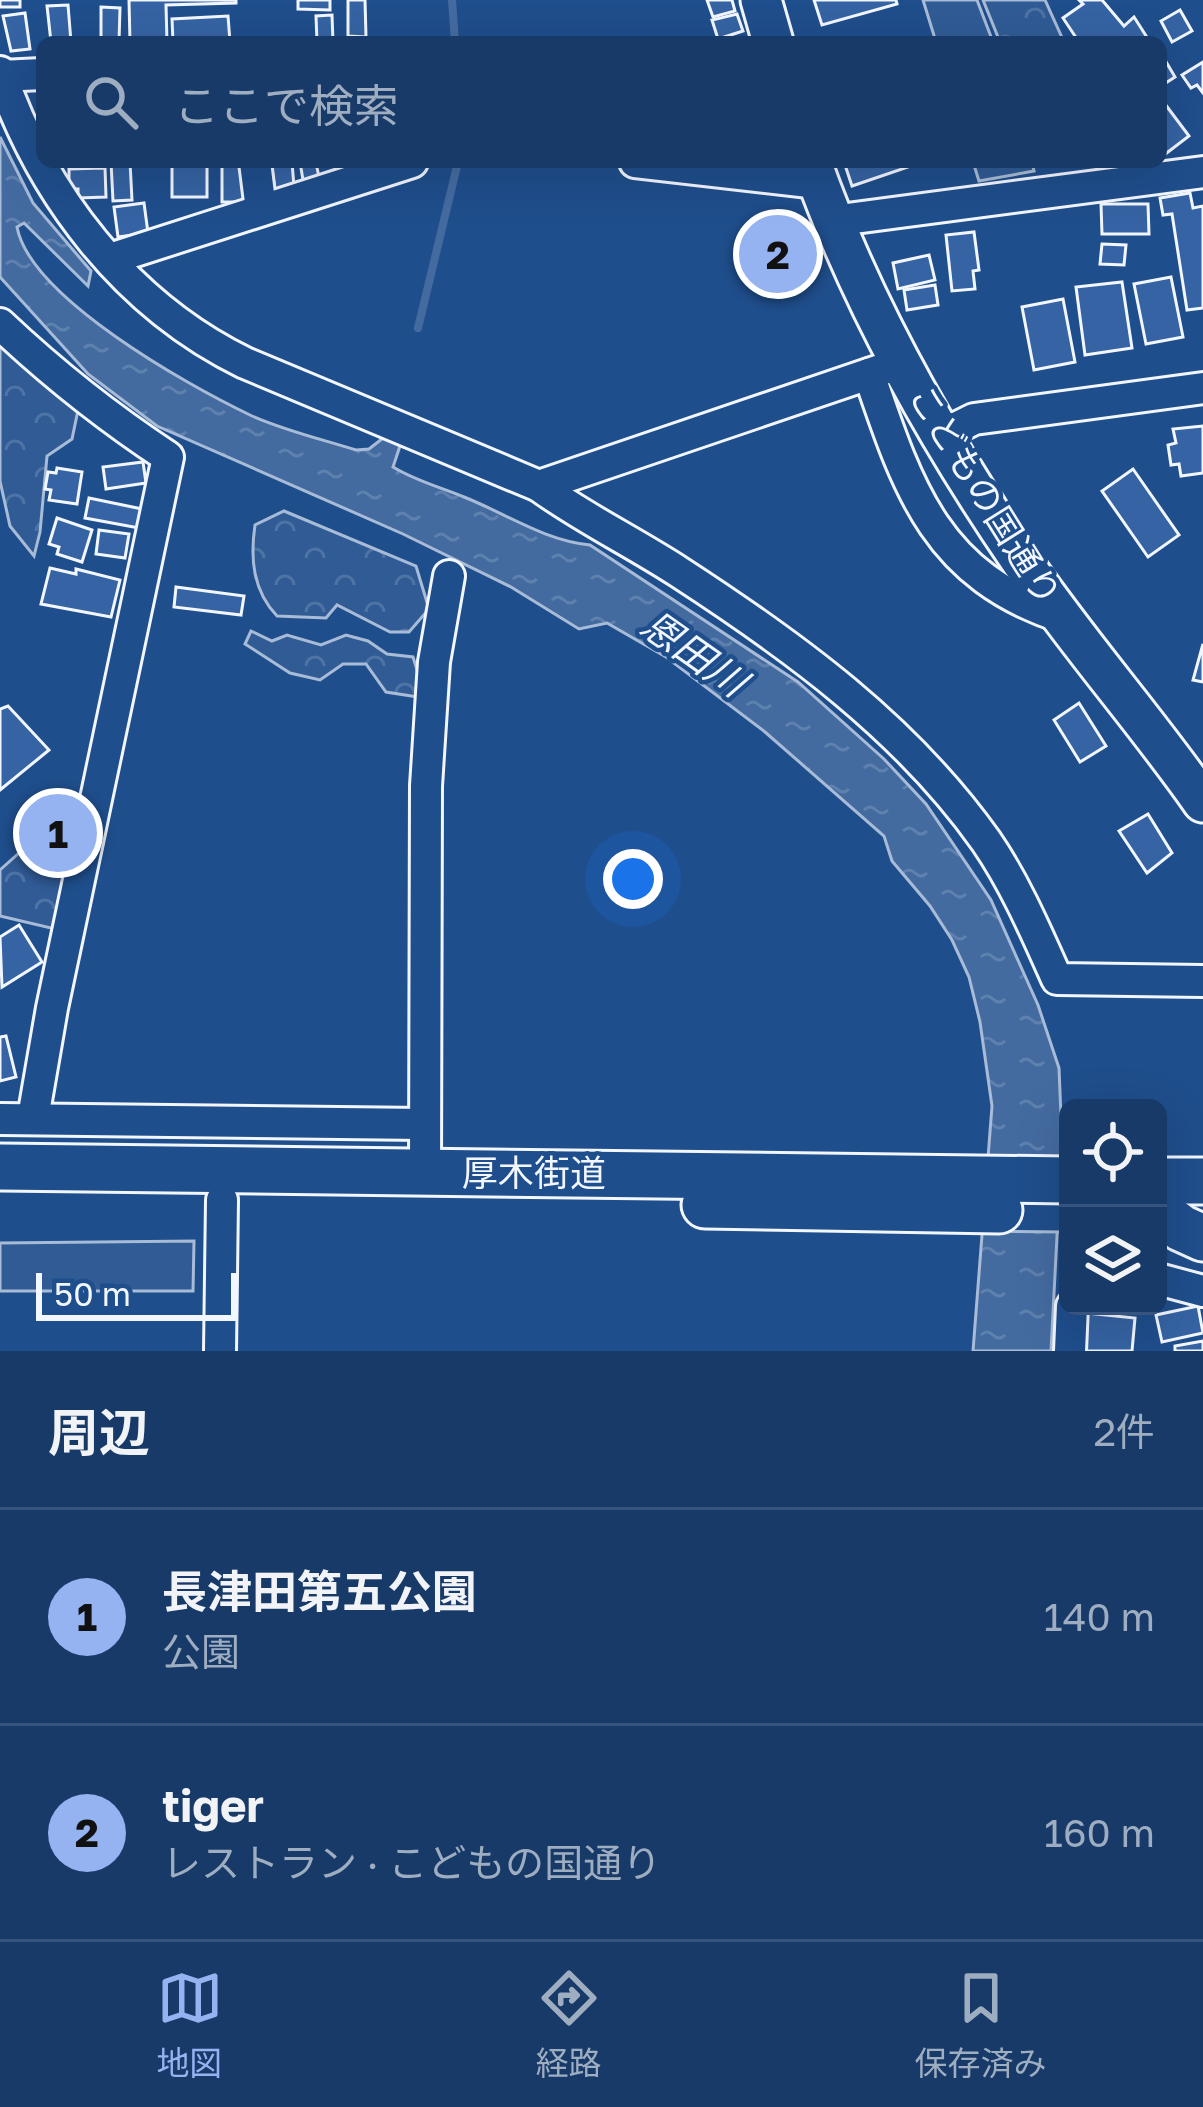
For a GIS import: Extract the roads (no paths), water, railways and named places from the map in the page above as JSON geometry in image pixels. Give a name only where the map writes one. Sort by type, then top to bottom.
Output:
[{"type":"highway","name":"厚木街道","points":[[0,1167],[425,1172],[958,1194],[1059,1209]]},
{"type":"highway","name":"厚木街道","points":[[0,1198],[958,1194],[1059,1181]]},
{"type":"highway","points":[[1181,1192],[1181,1228],[1203,1238]]},
{"type":"main road","points":[[761,0],[767,36]]},
{"type":"main road","name":"こどもの国通り","points":[[815,173],[885,368],[942,435],[1062,617],[1197,783]]},
{"type":"street","points":[[36,74],[1,74],[36,149]]},
{"type":"street","points":[[46,168],[67,207],[154,307],[216,349],[538,486],[753,622],[843,690],[938,780],[988,844],[1057,979],[1203,981]]},
{"type":"street","points":[[256,168],[261,210]]},
{"type":"street","points":[[110,259],[393,168]]},
{"type":"street","points":[[733,168],[815,173]]},
{"type":"street","points":[[832,221],[1203,172]]},
{"type":"street","points":[[0,324],[113,422],[168,457],[33,1118]]},
{"type":"street","points":[[538,486],[885,368],[913,494],[950,546],[979,574],[1014,600],[1062,617]]},
{"type":"street","points":[[942,435],[974,419],[1203,388]]},
{"type":"street","points":[[425,1172],[426,785],[434,662],[449,576]]},
{"type":"street","points":[[0,1119],[424,1124]]},
{"type":"street","points":[[220,1351],[222,1200]]},
{"type":"street","points":[[1167,1281],[1203,1291]]},
{"type":"street","points":[[1070,1351],[1072,1315]]},
{"type":"water","name":"恩田川","points":[[0,137],[33,203],[91,271],[88,286],[24,223],[17,227],[28,254],[50,282],[115,336],[189,383],[276,425],[356,450],[369,449],[387,435],[395,438],[400,446],[393,467],[402,472],[541,532],[590,545],[798,682],[884,759],[926,804],[991,900],[1038,1005],[1059,1068],[1059,1198],[1051,1351],[973,1351],[992,1106],[980,1022],[969,977],[952,940],[892,861],[884,836],[765,732],[666,657],[607,623],[579,629],[511,587],[403,534],[157,426],[88,374],[0,277]]},
{"type":"waterway","points":[[452,0],[455,36]]},
{"type":"waterway","points":[[418,328],[457,168]]},
{"type":"place","name":"tiger","points":[[778,254]]},
{"type":"place","name":"長津田第五公園","points":[[58,833]]}]
